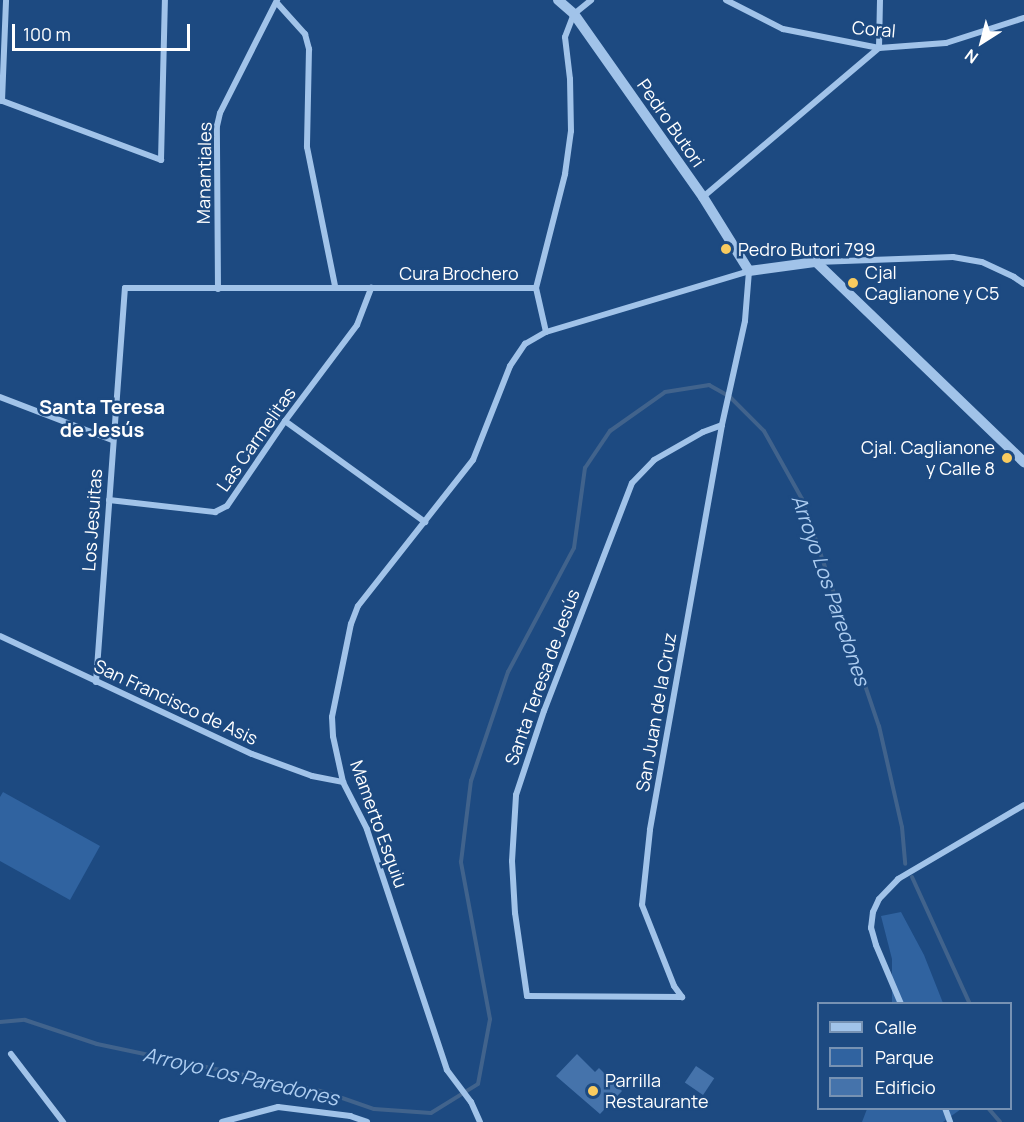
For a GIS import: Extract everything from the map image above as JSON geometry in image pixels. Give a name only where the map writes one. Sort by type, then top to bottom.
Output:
[{"type":"street","points":[[6,0],[1,100],[161,160],[165,0]]},
{"type":"street","name":"Pedro Butori","points":[[558,0],[574,14],[703,197],[749,271]]},
{"type":"street","points":[[536,288],[565,174],[571,131],[570,79],[565,37],[574,14],[591,0]]},
{"type":"street","name":"Coral","points":[[726,0],[783,29],[879,48],[946,43],[1024,18]]},
{"type":"street","points":[[703,197],[879,48],[880,0]]},
{"type":"street","points":[[277,1],[305,34],[309,49],[307,147],[334,286]]},
{"type":"street","name":"Manantiales","points":[[218,289],[217,126],[220,113],[277,1]]},
{"type":"street","points":[[546,332],[749,271],[816,262],[953,257],[982,262],[1024,284]]},
{"type":"street","points":[[816,262],[1023,459]]},
{"type":"street","name":"San Juan de la Cruz","points":[[682,997],[674,986],[642,905],[650,830],[722,425],[745,321],[749,271]]},
{"type":"street","name":"Cura Brochero","points":[[126,288],[218,289],[334,286],[536,288],[546,332]]},
{"type":"street","name":"Los Jesuitas","points":[[96,682],[112,440],[126,288]]},
{"type":"street","name":"Las Carmelitas","points":[[109,500],[215,512],[227,506],[285,421],[357,325],[370,288]]},
{"type":"street","name":"Mamerto Esquiu","points":[[480,1122],[471,1102],[447,1070],[367,829],[344,782],[333,736],[332,717],[351,624],[358,606],[473,460],[510,366],[525,344],[546,332]]},
{"type":"street","points":[[0,397],[112,440]]},
{"type":"street","points":[[285,421],[425,522]]},
{"type":"street","name":"Santa Teresa de Jesús","points":[[682,997],[527,996],[515,913],[512,861],[516,795],[537,732],[632,483],[654,460],[703,432],[722,425]]},
{"type":"street","name":"San Francisco de Asis","points":[[0,636],[252,754],[312,776],[344,782]]},
{"type":"street","points":[[900,1002],[871,928],[873,912],[879,899],[898,879],[1024,805]]},
{"type":"street","points":[[11,1054],[63,1122]]},
{"type":"street","points":[[222,1122],[278,1107],[350,1116],[367,1122]]},
{"type":"green space","points":[[3,792],[100,846],[70,900],[0,861],[0,797]]},
{"type":"green space","points":[[901,912],[924,955],[943,1002],[892,1002],[892,959],[881,916]]},
{"type":"green space","points":[[867,1110],[960,1110],[943,1122],[862,1122]]},
{"type":"building","points":[[577,1054],[595,1072],[599,1068],[622,1091],[600,1114],[556,1076]]},
{"type":"building","points":[[696,1066],[714,1078],[703,1095],[685,1083]]},
{"type":"waterway","name":"Arroyo Los Paredones","points":[[0,1022],[25,1020],[97,1044],[325,1092],[374,1109],[431,1113],[478,1084],[490,1019],[461,862],[471,781],[508,672],[574,548],[585,468],[610,431],[665,392],[709,385],[729,396],[764,431],[802,499],[879,726],[902,827],[905,864]]},
{"type":"waterway","name":"Arroyo Los Paredones","points":[[912,877],[969,1002]]},
{"type":"waterway","name":"Arroyo Los Paredones","points":[[990,1110],[1000,1122]]},
{"type":"place","name":"Pedro Butori 799","points":[[726,249]]},
{"type":"place","name":"Cjal Caglianone y C5","points":[[853,283]]},
{"type":"place","name":"Cjal. Caglianone y Calle 8","points":[[1007,458]]},
{"type":"place","name":"Parrilla Restaurante","points":[[593,1091]]},
{"type":"district","name":"Santa Teresa de Jesús","points":[[102,418]]}]
